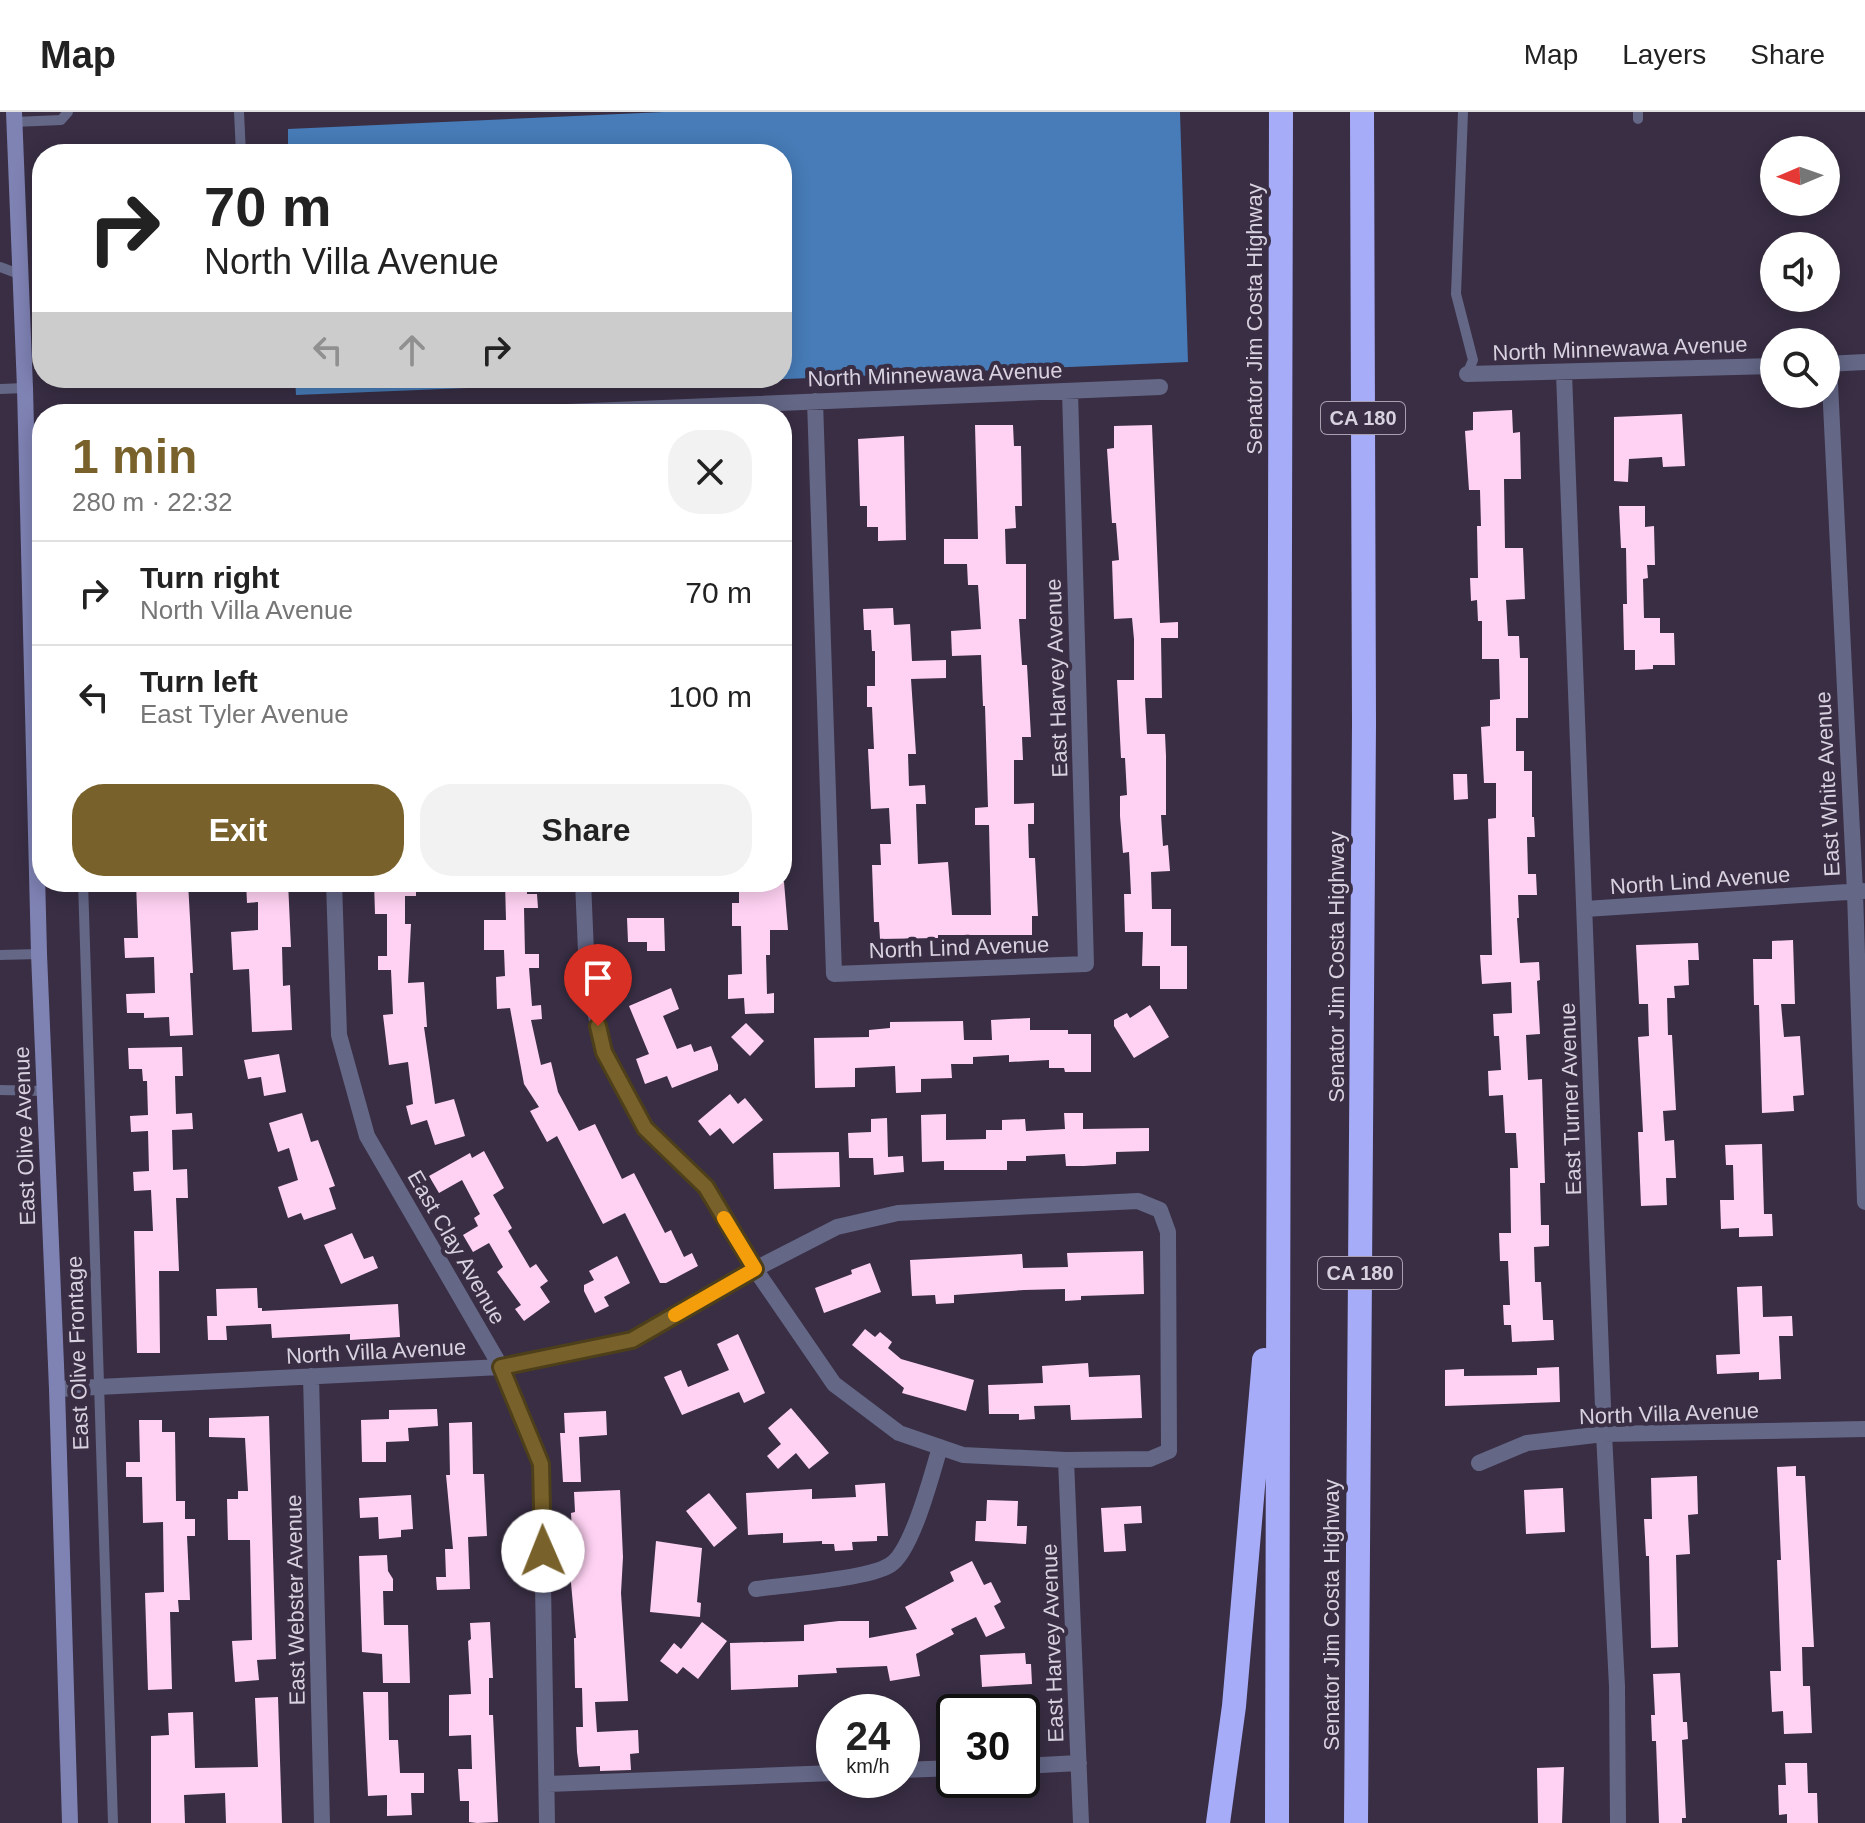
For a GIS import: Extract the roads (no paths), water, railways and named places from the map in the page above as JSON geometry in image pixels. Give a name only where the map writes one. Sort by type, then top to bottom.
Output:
[{"type":"highway","name":"Senator Jim Costa Highway","points":[[1277,1823],[1281,112]]},
{"type":"highway","name":"Senator Jim Costa Highway","points":[[1356,1823],[1364,724],[1362,112]]},
{"type":"highway","points":[[1218,1823],[1234,1706],[1278,1198]]},
{"type":"main road","name":"East Olive Avenue","points":[[11,127],[25,388],[32,425]]},
{"type":"main road","name":"East Olive Avenue","points":[[38,892],[70,1823]]},
{"type":"street","points":[[1840,363],[1865,362]]},
{"type":"street","name":"North Minnewawa Avenue","points":[[1467,374],[1760,366]]},
{"type":"street","name":"East Turner Avenue","points":[[1564,373],[1604,1434],[1617,1686],[1618,1823]]},
{"type":"street","name":"North Minnewawa Avenue","points":[[752,404],[1160,387]]},
{"type":"street","name":"East Harvey Avenue","points":[[1070,391],[1086,964]]},
{"type":"street","name":"North Lind Avenue","points":[[815,401],[834,974],[1086,964]]},
{"type":"street","name":"East White Avenue","points":[[1831,408],[1860,891],[1865,1202]]},
{"type":"street","name":"North Lind Avenue","points":[[1585,909],[1860,891]]},
{"type":"street","name":"East Clay Avenue","points":[[334,892],[339,1035],[367,1136],[501,1367],[541,1464],[547,1823]]},
{"type":"street","points":[[583,892],[587,975],[604,1052],[645,1128],[706,1187],[755,1269],[834,1384],[899,1433],[963,1455],[1066,1460]]},
{"type":"street","name":"North Villa Avenue","points":[[57,1389],[501,1367],[632,1340],[755,1269],[837,1227],[898,1213],[1138,1201],[1160,1210],[1168,1232],[1169,1451],[1150,1459],[1066,1460]]},
{"type":"street","name":"East Webster Avenue","points":[[311,1376],[322,1823]]},
{"type":"street","name":"North Villa Avenue","points":[[1479,1463],[1527,1443],[1604,1434],[1865,1429]]},
{"type":"street","points":[[756,1589],[869,1573],[892,1565],[914,1530],[940,1447]]},
{"type":"street","name":"East Harvey Avenue","points":[[1066,1460],[1081,1823]]},
{"type":"street","points":[[1040,1765],[1079,1763]]},
{"type":"street","points":[[548,1784],[816,1774]]},
{"type":"lane","points":[[11,127],[61,120],[68,112]]},
{"type":"lane","points":[[239,112],[241,144]]},
{"type":"lane","points":[[1463,112],[1456,294],[1473,360],[1467,374]]},
{"type":"lane","points":[[0,267],[19,274]]},
{"type":"lane","points":[[0,389],[25,388]]},
{"type":"lane","name":"East Olive Frontage","points":[[83,892],[113,1823]]},
{"type":"lane","points":[[0,955],[39,954]]},
{"type":"lane","points":[[0,1090],[44,1091]]},
{"type":"water","points":[[664,112],[1180,112],[1188,362],[792,379],[792,144],[288,144],[288,129]]},
{"type":"water","points":[[296,388],[468,388],[296,395]]}]
